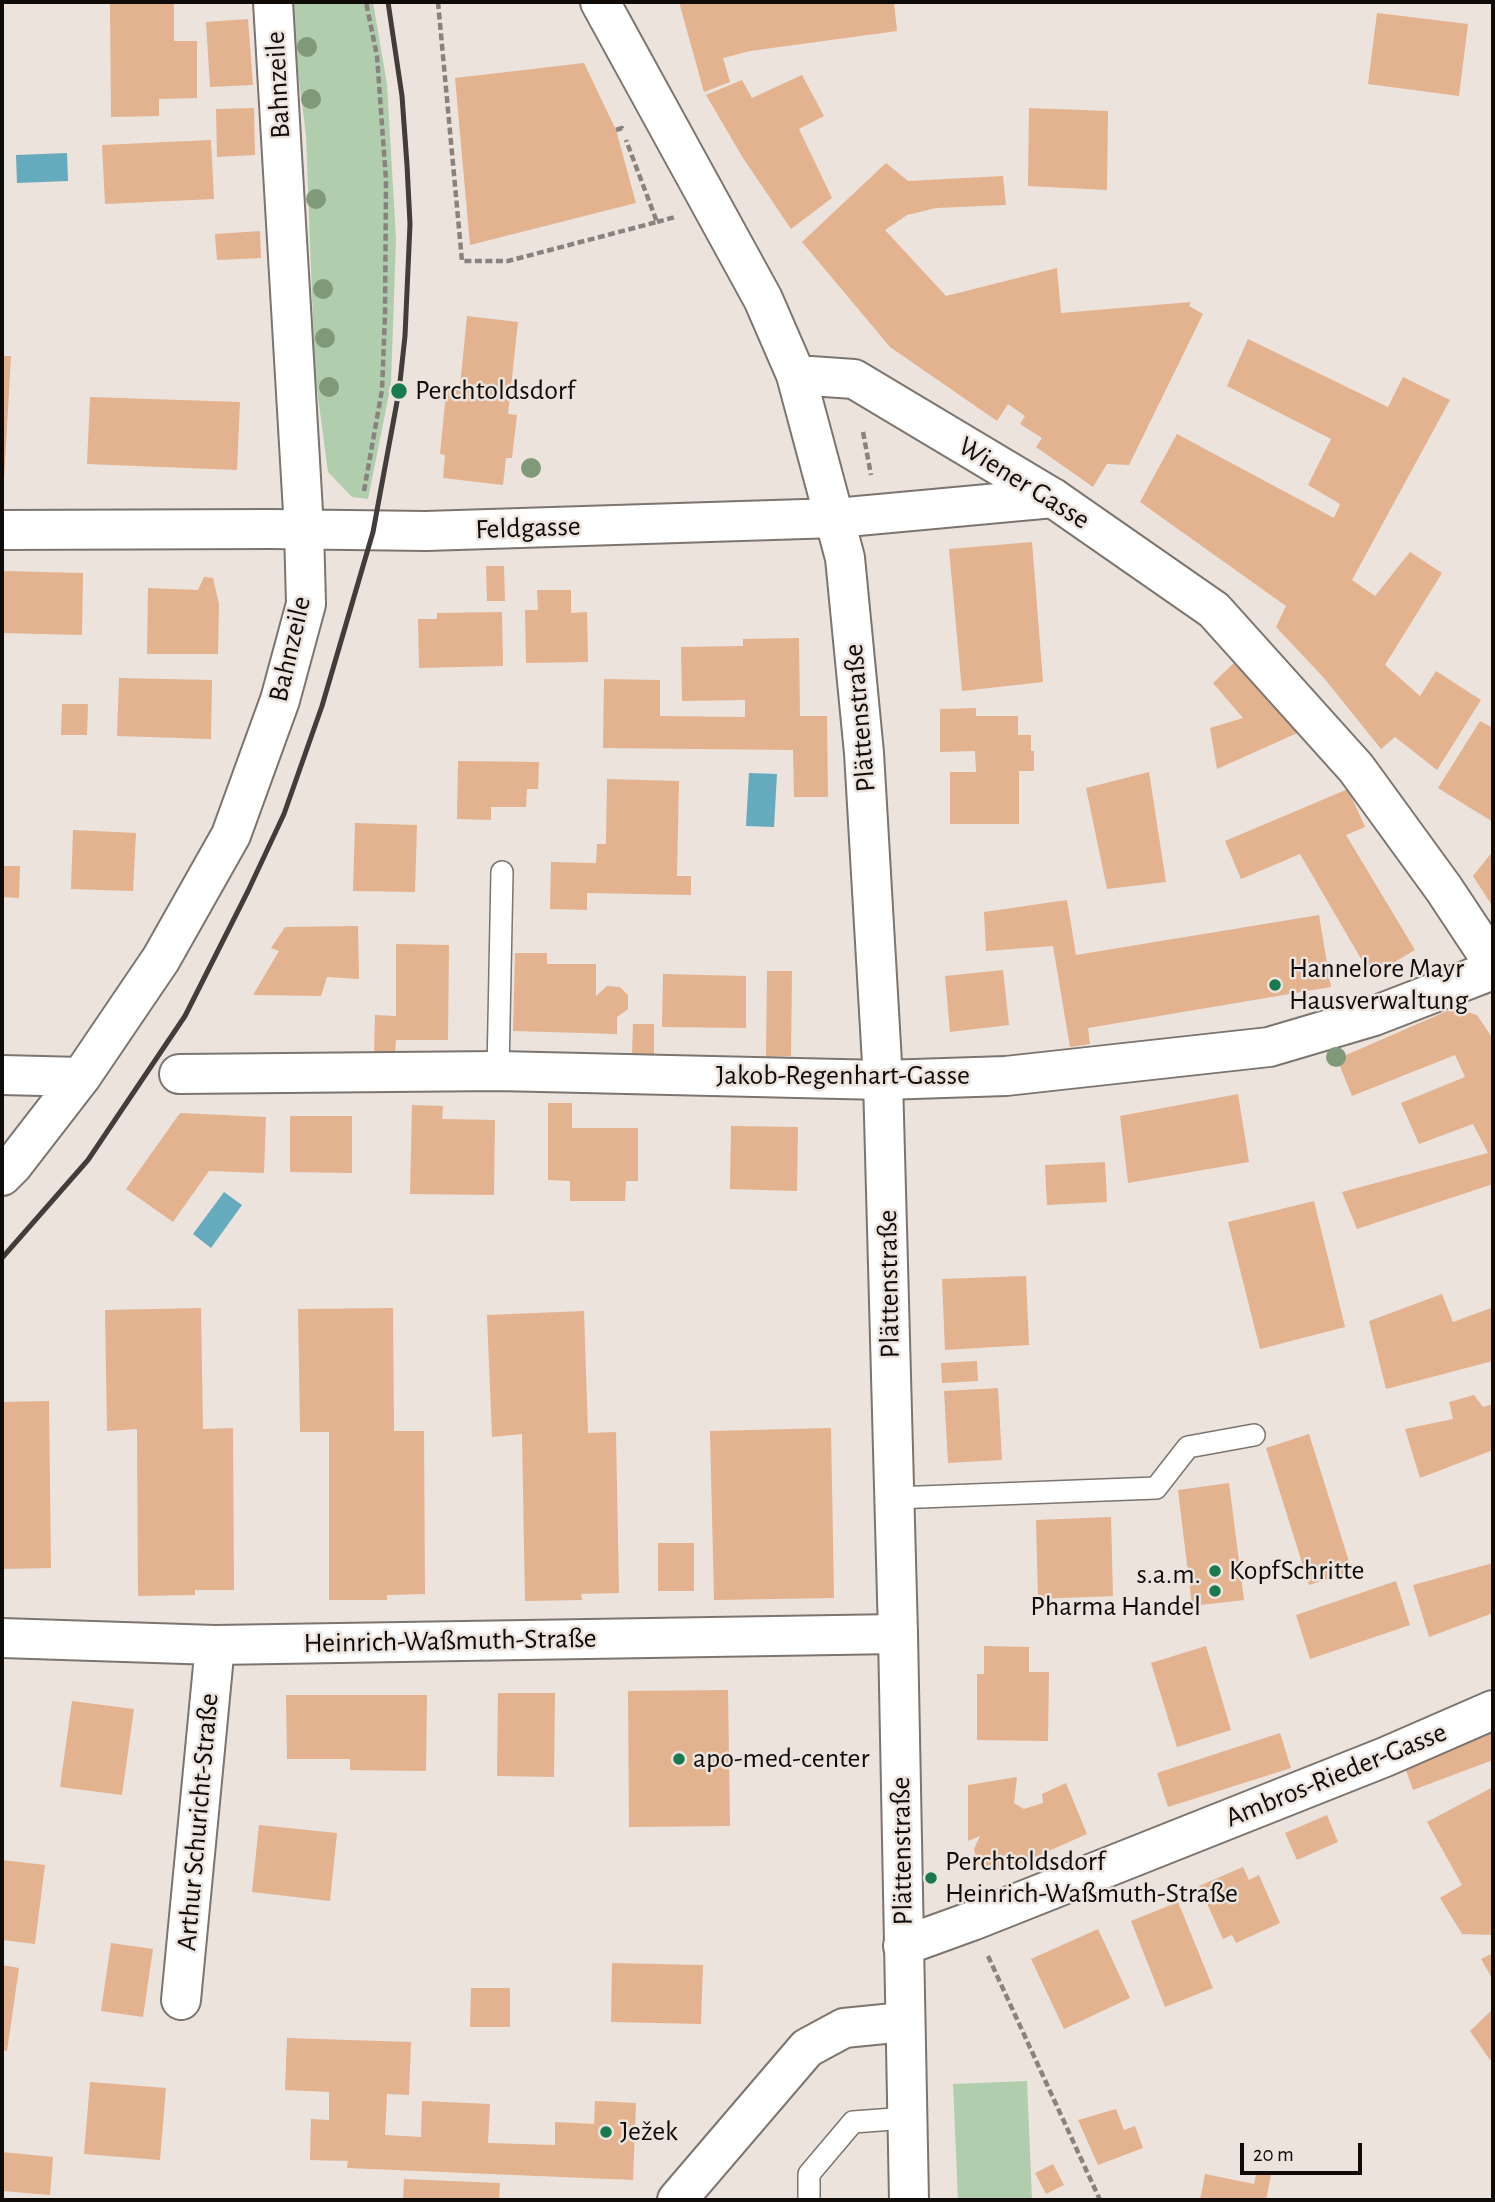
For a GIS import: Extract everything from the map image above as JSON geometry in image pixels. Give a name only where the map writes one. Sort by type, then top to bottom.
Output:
[{"type":"street","name":"Bahnzeile","points":[[2,1176],[81,1077],[161,958],[231,835],[280,700],[306,604],[304,529],[273,2]]},
{"type":"street","points":[[600,2],[763,299],[796,375]]},
{"type":"street","name":"Wiener Gasse","points":[[796,375],[854,379],[1053,498],[1214,610],[1356,768],[1444,889],[1493,963]]},
{"type":"street","name":"Plättenstraße","points":[[796,375],[845,558],[864,753],[883,1080],[898,1634],[909,2200]]},
{"type":"street","name":"Feldgasse","points":[[2,530],[440,531],[836,518],[1053,498]]},
{"type":"street","name":"Jakob-Regenhart-Gasse","points":[[179,1074],[498,1072],[883,1080],[1006,1076],[1269,1047],[1374,1016],[1493,970]]},
{"type":"street","points":[[2,1075],[81,1077]]},
{"type":"street","name":"Heinrich-Waßmuth-Straße","points":[[2,1638],[215,1645],[898,1634]]},
{"type":"street","name":"Arthur Schuricht-Straße","points":[[181,2000],[215,1645]]},
{"type":"street","name":"Ambros-Rieder-Gasse","points":[[904,1946],[1385,1757],[1493,1710]]},
{"type":"street","points":[[677,2200],[807,2048],[844,2028],[904,2022]]},
{"type":"lane","points":[[498,1072],[502,872]]},
{"type":"lane","points":[[894,1498],[1156,1488],[1188,1447],[1254,1435]]},
{"type":"lane","points":[[809,2200],[809,2174],[853,2122],[906,2118]]},
{"type":"path","points":[[357,531],[382,390],[385,315],[387,180],[377,56],[366,2]]},
{"type":"path","points":[[438,2],[462,261],[508,261],[657,222],[622,128],[616,130]]},
{"type":"path","points":[[854,379],[878,514]]},
{"type":"path","points":[[972,1921],[1100,2200]]},
{"type":"green space","points":[[289,2],[373,2],[387,84],[396,239],[391,384],[368,499],[352,497],[328,472],[315,374],[306,135]]},
{"type":"green space","points":[[1027,2081],[1032,2200],[958,2200],[953,2084]]},
{"type":"water","points":[[67,153],[68,181],[17,183],[16,155]]},
{"type":"water","points":[[749,773],[777,774],[774,827],[746,826]]},
{"type":"water","points":[[224,1192],[242,1205],[211,1248],[193,1234]]},
{"type":"building","points":[[110,2],[174,2],[174,41],[197,41],[197,98],[159,99],[159,116],[111,117]]},
{"type":"building","points":[[679,2],[894,2],[897,31],[750,51],[723,58],[730,82],[704,92]]},
{"type":"building","points":[[1377,13],[1468,24],[1459,96],[1368,84]]},
{"type":"building","points":[[248,19],[253,85],[210,87],[206,22]]},
{"type":"building","points":[[584,63],[616,130],[636,203],[470,245],[455,78]]},
{"type":"building","points":[[802,75],[824,116],[799,129],[832,198],[791,229],[743,158],[706,95],[742,80],[752,98]]},
{"type":"building","points":[[254,108],[255,155],[217,157],[216,109]]},
{"type":"building","points":[[1029,108],[1108,111],[1107,190],[1028,186]]},
{"type":"building","points":[[211,140],[214,199],[105,204],[102,145]]},
{"type":"building","points":[[886,163],[908,181],[1003,176],[1006,205],[936,208],[907,215],[885,230],[946,296],[1057,268],[1061,313],[1191,302],[1189,306],[1203,314],[1129,465],[1107,464],[1093,487],[1036,447],[1042,438],[1020,424],[1025,416],[1008,404],[997,421],[890,347],[802,242]]},
{"type":"building","points":[[260,231],[261,258],[217,260],[215,234]]},
{"type":"building","points":[[467,316],[518,322],[508,414],[517,415],[512,458],[506,458],[503,485],[443,478],[445,455],[440,454],[447,384],[460,386]]},
{"type":"building","points":[[1248,339],[1388,407],[1403,377],[1450,400],[1352,580],[1375,596],[1410,552],[1442,573],[1385,665],[1420,696],[1436,671],[1481,700],[1437,770],[1395,737],[1381,749],[1324,678],[1276,627],[1286,606],[1140,502],[1177,434],[1334,518],[1340,504],[1308,485],[1331,439],[1227,386]]},
{"type":"building","points":[[2,356],[11,356],[4,480],[2,480]]},
{"type":"building","points":[[90,397],[240,402],[237,470],[87,464]]},
{"type":"building","points":[[1032,542],[1043,682],[962,691],[949,549]]},
{"type":"building","points":[[486,566],[504,566],[505,601],[487,601]]},
{"type":"building","points":[[2,571],[83,573],[82,635],[2,633]]},
{"type":"building","points":[[204,577],[213,578],[219,604],[218,654],[147,654],[148,588],[198,590]]},
{"type":"building","points":[[537,590],[571,590],[571,613],[587,612],[588,662],[526,663],[525,610],[538,610]]},
{"type":"building","points":[[502,612],[503,666],[419,668],[418,619],[437,619],[437,613]]},
{"type":"building","points":[[799,638],[800,716],[827,716],[828,797],[794,797],[793,750],[603,748],[604,679],[660,680],[660,716],[745,717],[745,700],[682,701],[681,647],[743,646],[743,639]]},
{"type":"building","points":[[1239,658],[1304,730],[1217,769],[1210,728],[1243,718],[1213,683]]},
{"type":"building","points":[[119,678],[212,680],[211,739],[117,736]]},
{"type":"building","points":[[62,704],[88,704],[87,735],[61,735]]},
{"type":"building","points":[[976,708],[976,716],[1018,716],[1018,735],[1031,735],[1034,771],[1019,771],[1019,824],[950,824],[950,772],[976,772],[975,751],[940,752],[940,709]]},
{"type":"building","points":[[1480,721],[1493,728],[1493,822],[1438,788]]},
{"type":"building","points":[[458,761],[539,762],[538,789],[527,789],[526,807],[491,807],[491,820],[457,819]]},
{"type":"building","points":[[1149,772],[1166,882],[1107,889],[1086,788]]},
{"type":"building","points":[[607,779],[679,781],[677,876],[691,876],[691,895],[587,893],[587,910],[550,909],[551,862],[596,863],[597,844],[606,844]]},
{"type":"building","points":[[1348,789],[1365,827],[1346,835],[1415,950],[1371,976],[1300,854],[1241,879],[1225,841]]},
{"type":"building","points":[[355,823],[417,825],[415,892],[353,891]]},
{"type":"building","points":[[73,830],[136,833],[133,891],[71,889]]},
{"type":"building","points":[[1493,851],[1493,907],[1473,876]]},
{"type":"building","points":[[2,866],[20,866],[19,898],[2,897]]},
{"type":"building","points":[[1067,900],[1076,955],[1319,915],[1331,987],[1088,1028],[1090,1044],[1070,1047],[1053,946],[986,951],[984,912]]},
{"type":"building","points":[[358,926],[359,979],[327,977],[321,996],[253,995],[279,951],[271,948],[285,927]]},
{"type":"building","points":[[396,944],[449,945],[448,1040],[396,1040],[395,1054],[374,1054],[375,1015],[396,1016]]},
{"type":"building","points":[[515,953],[547,953],[547,964],[596,964],[596,996],[607,986],[620,987],[628,995],[628,1009],[617,1017],[617,1034],[513,1031]]},
{"type":"building","points":[[1003,970],[1009,1025],[950,1032],[945,976]]},
{"type":"building","points":[[767,971],[792,971],[791,1056],[766,1057]]},
{"type":"building","points":[[663,974],[746,976],[746,1028],[662,1027]]},
{"type":"building","points":[[1454,1008],[1477,1015],[1493,1039],[1493,1184],[1357,1229],[1342,1192],[1488,1153],[1473,1124],[1419,1144],[1401,1103],[1465,1077],[1455,1055],[1352,1096],[1337,1059]]},
{"type":"building","points":[[633,1024],[654,1024],[654,1057],[632,1056]]},
{"type":"building","points":[[1238,1094],[1249,1162],[1128,1183],[1120,1116]]},
{"type":"building","points":[[548,1103],[572,1103],[572,1128],[638,1128],[638,1181],[626,1181],[625,1201],[570,1201],[570,1181],[548,1180]]},
{"type":"building","points":[[412,1105],[443,1106],[442,1119],[495,1120],[494,1195],[410,1194]]},
{"type":"building","points":[[180,1113],[266,1117],[264,1173],[209,1171],[173,1222],[126,1189]]},
{"type":"building","points":[[290,1116],[352,1116],[352,1173],[290,1172]]},
{"type":"building","points":[[731,1126],[798,1127],[797,1191],[730,1189]]},
{"type":"building","points":[[1105,1162],[1107,1202],[1047,1205],[1045,1165]]},
{"type":"building","points":[[1314,1201],[1345,1327],[1260,1349],[1228,1222]]},
{"type":"building","points":[[1026,1276],[1029,1345],[945,1350],[942,1279]]},
{"type":"building","points":[[1442,1294],[1453,1322],[1491,1308],[1493,1361],[1386,1389],[1369,1321]]},
{"type":"building","points":[[201,1308],[203,1429],[233,1428],[234,1590],[195,1590],[195,1595],[138,1596],[137,1429],[107,1431],[105,1310]]},
{"type":"building","points":[[393,1308],[394,1431],[424,1431],[425,1594],[387,1595],[387,1600],[329,1600],[329,1432],[300,1432],[298,1309]]},
{"type":"building","points":[[584,1311],[588,1433],[616,1432],[619,1593],[581,1594],[582,1600],[525,1601],[522,1434],[492,1437],[487,1315]]},
{"type":"building","points":[[977,1361],[978,1381],[942,1383],[941,1363]]},
{"type":"building","points":[[998,1388],[1002,1460],[948,1463],[944,1391]]},
{"type":"building","points":[[1474,1395],[1483,1407],[1493,1404],[1493,1450],[1420,1478],[1405,1429],[1453,1419],[1449,1402]]},
{"type":"building","points":[[49,1401],[51,1568],[2,1569],[2,1402]]},
{"type":"building","points":[[831,1428],[834,1598],[714,1600],[710,1431]]},
{"type":"building","points":[[1309,1434],[1352,1571],[1309,1585],[1266,1448]]},
{"type":"building","points":[[1229,1483],[1244,1600],[1192,1606],[1178,1490]]},
{"type":"building","points":[[1111,1517],[1113,1596],[1038,1599],[1036,1520]]},
{"type":"building","points":[[658,1543],[694,1543],[694,1591],[658,1591]]},
{"type":"building","points":[[1493,1563],[1493,1613],[1429,1637],[1413,1585]]},
{"type":"building","points":[[1396,1581],[1410,1625],[1310,1659],[1296,1615]]},
{"type":"building","points":[[984,1646],[1029,1647],[1029,1672],[1049,1672],[1048,1741],[977,1740],[977,1674],[984,1674]]},
{"type":"building","points":[[1206,1646],[1231,1730],[1177,1747],[1151,1663]]},
{"type":"building","name":"apo-med-center","points":[[728,1690],[730,1826],[629,1827],[628,1691]]},
{"type":"building","points":[[498,1693],[555,1693],[554,1777],[497,1776]]},
{"type":"building","points":[[286,1695],[427,1695],[426,1771],[350,1770],[350,1759],[287,1759]]},
{"type":"building","points":[[72,1701],[134,1709],[122,1795],[60,1787]]},
{"type":"building","points":[[1493,1719],[1493,1760],[1413,1790],[1400,1753]]},
{"type":"building","points":[[1280,1733],[1291,1768],[1168,1807],[1157,1773]]},
{"type":"building","points":[[1017,1777],[1014,1803],[1024,1809],[1043,1803],[1042,1794],[1066,1783],[1087,1834],[1013,1867],[1011,1855],[1004,1867],[990,1872],[977,1864],[974,1849],[980,1836],[968,1841],[968,1785]]},
{"type":"building","points":[[1493,1787],[1493,1935],[1462,1934],[1440,1898],[1462,1885],[1427,1822]]},
{"type":"building","points":[[1327,1815],[1338,1842],[1297,1860],[1285,1833]]},
{"type":"building","points":[[259,1825],[337,1833],[330,1901],[252,1892]]},
{"type":"building","points":[[2,1860],[45,1865],[35,1944],[2,1940]]},
{"type":"building","points":[[1243,1867],[1249,1880],[1259,1875],[1280,1923],[1236,1943],[1232,1935],[1223,1939],[1199,1886]]},
{"type":"building","points":[[1178,1902],[1213,1988],[1165,2007],[1131,1921]]},
{"type":"building","points":[[1098,1929],[1130,1998],[1064,2029],[1031,1959]]},
{"type":"building","points":[[111,1943],[153,1949],[143,2017],[101,2011]]},
{"type":"building","points":[[1493,1953],[1493,1980],[1481,1959]]},
{"type":"building","points":[[612,1963],[703,1965],[701,2024],[611,2022]]},
{"type":"building","points":[[2,1965],[19,1968],[7,2051],[2,2050]]},
{"type":"building","points":[[471,1988],[510,1988],[510,2027],[470,2027]]},
{"type":"building","points":[[1493,2009],[1493,2057],[1490,2060],[1470,2031]]},
{"type":"building","points":[[287,2038],[411,2042],[409,2095],[387,2094],[385,2135],[421,2137],[422,2101],[490,2104],[488,2143],[555,2145],[555,2122],[594,2124],[595,2101],[636,2103],[633,2180],[347,2168],[348,2161],[310,2160],[311,2119],[329,2120],[329,2092],[285,2090]]},
{"type":"building","points":[[90,2082],[166,2088],[160,2160],[84,2154]]},
{"type":"building","points":[[1116,2109],[1124,2130],[1135,2126],[1143,2148],[1098,2165],[1078,2120]]},
{"type":"building","points":[[2,2152],[53,2157],[50,2195],[2,2191]]},
{"type":"building","points":[[1053,2164],[1064,2185],[1046,2194],[1035,2173]]},
{"type":"building","points":[[1257,2171],[1271,2175],[1266,2200],[1200,2200],[1205,2174],[1254,2184]]},
{"type":"building","points":[[404,2179],[500,2183],[499,2200],[403,2200]]},
{"type":"railway","points":[[2,1258],[88,1160],[185,1016],[284,814],[322,706],[373,532],[399,391],[405,336],[410,224],[407,165],[402,96],[388,2]]},
{"type":"place","name":"Perchtoldsdorf","points":[[399,391]]},
{"type":"place","name":"Hannelore Mayr Hausverwaltung","points":[[1275,985]]},
{"type":"place","name":"KopfSchritte","points":[[1215,1571]]},
{"type":"place","name":"s.a.m. Pharma Handel","points":[[1215,1591]]},
{"type":"place","name":"apo-med-center","points":[[679,1759]]},
{"type":"place","name":"Perchtoldsdorf Heinrich-Waßmuth-Straße","points":[[931,1878]]},
{"type":"place","name":"Ježek","points":[[606,2132]]}]
